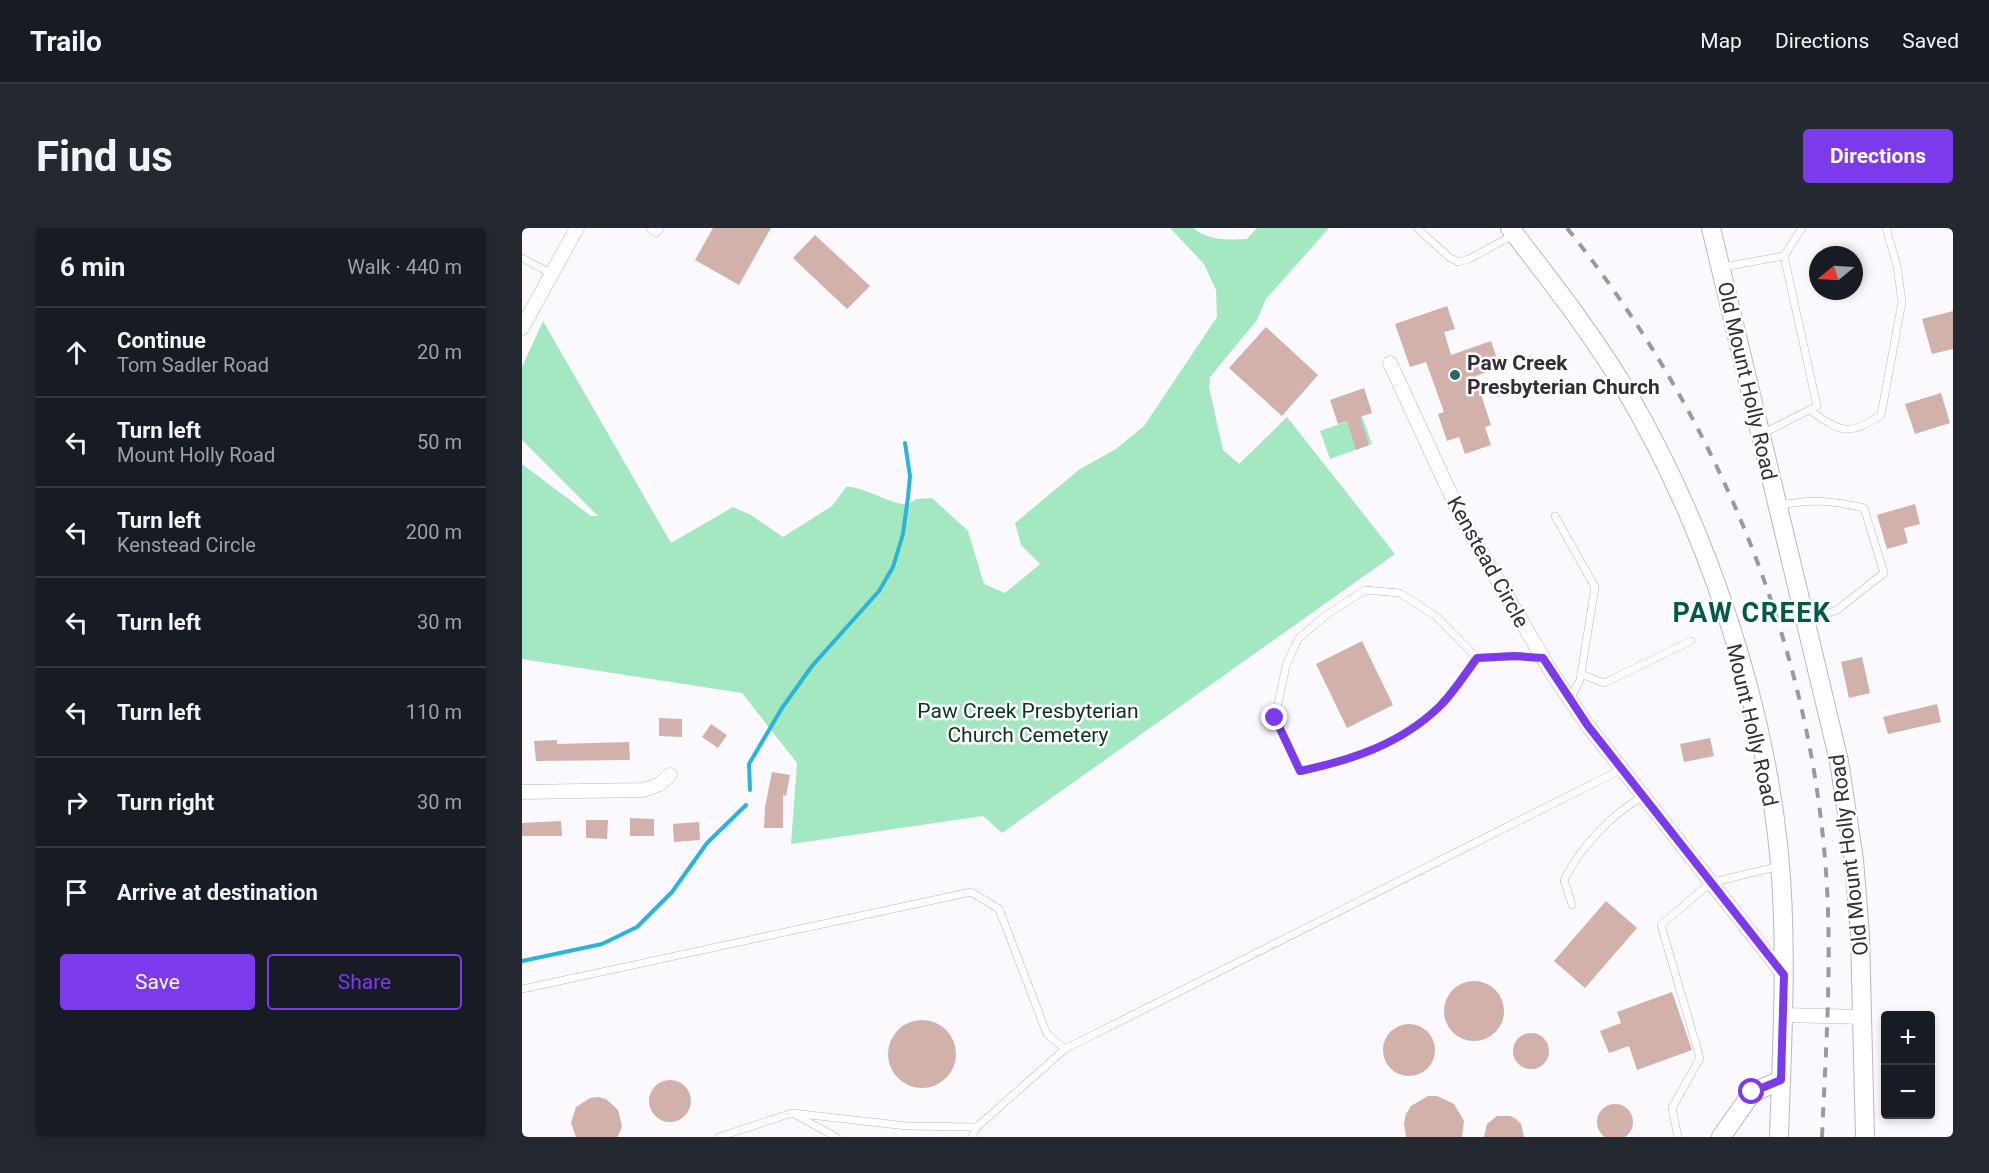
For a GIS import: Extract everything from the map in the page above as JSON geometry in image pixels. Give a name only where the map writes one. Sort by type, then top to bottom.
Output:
[{"type":"street","points":[[522,328],[577,228]]},
{"type":"street","name":"Old Mount Holly Road","points":[[1712,228],[1837,751],[1848,813],[1858,914],[1864,1017],[1865,1137]]},
{"type":"street","name":"Mount Holly Road","points":[[1512,231],[1566,300],[1623,386],[1668,471],[1700,546],[1731,630],[1747,686],[1765,765],[1780,866],[1784,975],[1779,1137]]},
{"type":"street","name":"Kenstead Circle","points":[[1390,363],[1463,521],[1570,700],[1710,883],[1784,975]]},
{"type":"street","points":[[522,792],[643,790],[660,784],[670,775]]},
{"type":"street","points":[[1783,1015],[1864,1017]]},
{"type":"street","points":[[1721,1137],[1752,1092],[1781,1080]]},
{"type":"lane","points":[[650,228],[656,233],[660,228]]},
{"type":"lane","points":[[1417,228],[1449,257],[1458,262],[1469,259],[1512,231]]},
{"type":"lane","points":[[1760,435],[1817,406],[1784,256],[1802,228]]},
{"type":"lane","points":[[1811,411],[1838,430],[1859,429],[1881,415],[1902,302],[1897,266],[1886,228]]},
{"type":"lane","points":[[1720,267],[1784,256]]},
{"type":"lane","points":[[522,258],[552,274]]},
{"type":"lane","points":[[1777,506],[1803,500],[1828,500],[1864,508],[1884,573],[1837,610],[1806,621]]},
{"type":"lane","points":[[1555,516],[1595,587],[1581,674],[1570,700]]},
{"type":"lane","points":[[1477,658],[1442,704],[1413,730],[1348,761],[1300,771],[1275,718],[1286,666],[1298,639],[1324,616],[1365,590],[1400,593],[1437,617],[1477,658],[1515,656],[1543,658]]},
{"type":"lane","points":[[1581,674],[1604,683],[1692,641]]},
{"type":"lane","points":[[972,1137],[977,1127],[1065,1049],[1622,769]]},
{"type":"lane","points":[[1572,905],[1564,880],[1572,864],[1628,805],[1644,796]]},
{"type":"lane","points":[[1678,1137],[1672,1108],[1701,1058],[1660,925],[1710,883],[1780,866]]},
{"type":"lane","points":[[522,989],[971,892],[999,909],[1047,1034],[1065,1049]]},
{"type":"lane","points":[[719,1137],[792,1113],[907,1126],[977,1127]]},
{"type":"lane","points":[[792,1113],[836,1137]]},
{"type":"green space","name":"Paw Creek Presbyterian Church Cemetery","points":[[1170,228],[1194,228],[1205,235],[1234,240],[1247,239],[1257,228],[1329,228],[1266,299],[1257,320],[1210,377],[1209,387],[1223,450],[1239,464],[1287,417],[1395,554],[1002,833],[983,816],[791,844],[797,763],[742,693],[522,659],[522,464],[591,516],[598,516],[522,440],[522,367],[543,321],[671,543],[733,507],[751,515],[783,537],[832,506],[846,487],[859,489],[899,504],[907,505],[916,499],[932,498],[968,531],[984,584],[1005,593],[1040,564],[1021,545],[1015,523],[1080,469],[1116,449],[1144,426],[1217,317],[1216,290],[1204,264]]},
{"type":"green space","points":[[1362,416],[1372,444],[1330,459],[1320,431]]},
{"type":"building","points":[[713,228],[771,228],[739,285],[695,260]]},
{"type":"building","points":[[815,235],[870,286],[847,309],[793,258]]},
{"type":"building","name":"Paw Creek Presbyterian Church","points":[[1447,306],[1455,329],[1444,332],[1451,355],[1491,341],[1500,368],[1475,376],[1491,425],[1485,427],[1491,445],[1465,454],[1459,437],[1447,441],[1438,414],[1444,412],[1426,362],[1410,367],[1395,324]]},
{"type":"building","points":[[1953,311],[1953,349],[1932,354],[1922,319]]},
{"type":"building","points":[[1266,327],[1318,375],[1282,416],[1229,368]]},
{"type":"building","points":[[1364,388],[1372,413],[1360,417],[1369,445],[1356,450],[1347,421],[1338,424],[1330,400]]},
{"type":"building","points":[[1941,393],[1950,423],[1915,434],[1905,404]]},
{"type":"building","points":[[1915,504],[1920,524],[1904,528],[1908,543],[1887,549],[1877,515]]},
{"type":"building","points":[[1362,641],[1393,705],[1347,728],[1316,664]]},
{"type":"building","points":[[1862,657],[1870,693],[1849,698],[1841,662]]},
{"type":"building","points":[[1937,704],[1941,722],[1888,734],[1883,717]]},
{"type":"building","points":[[659,718],[682,719],[682,737],[659,736]]},
{"type":"building","points":[[711,724],[727,735],[718,748],[702,737]]},
{"type":"building","points":[[1710,738],[1714,756],[1684,762],[1680,744]]},
{"type":"building","points":[[557,740],[557,744],[629,742],[630,760],[536,761],[534,741]]},
{"type":"building","points":[[772,772],[790,775],[786,796],[783,795],[783,828],[764,828],[765,807]]},
{"type":"building","points":[[630,818],[654,819],[654,836],[630,836]]},
{"type":"building","points":[[586,820],[608,820],[607,839],[586,838]]},
{"type":"building","points":[[561,821],[562,836],[522,836],[522,823]]},
{"type":"building","points":[[699,822],[700,840],[674,842],[673,824]]},
{"type":"building","points":[[1606,901],[1637,928],[1585,988],[1554,961]]},
{"type":"building","points":[[1468,981],[1480,981],[1491,986],[1499,994],[1504,1011],[1502,1023],[1491,1036],[1480,1041],[1468,1041],[1457,1036],[1449,1028],[1444,1017],[1444,1005],[1449,994],[1457,986]]},
{"type":"building","points":[[1672,992],[1692,1050],[1637,1070],[1629,1046],[1609,1053],[1600,1031],[1621,1023],[1617,1012]]},
{"type":"building","points":[[915,1020],[929,1020],[941,1025],[951,1035],[956,1054],[951,1073],[941,1083],[929,1088],[915,1088],[903,1083],[893,1073],[888,1061],[888,1047],[893,1035],[903,1025]]},
{"type":"building","points":[[1404,1024],[1414,1024],[1424,1028],[1431,1035],[1435,1050],[1431,1065],[1424,1072],[1414,1076],[1404,1076],[1394,1072],[1387,1065],[1383,1055],[1383,1045],[1387,1035],[1394,1028]]},
{"type":"building","points":[[1531,1033],[1544,1038],[1549,1051],[1544,1064],[1531,1069],[1518,1064],[1513,1051],[1518,1038]]},
{"type":"building","points":[[670,1080],[685,1086],[691,1101],[685,1116],[670,1122],[655,1116],[649,1101],[655,1086]]},
{"type":"building","points":[[1428,1096],[1437,1096],[1454,1104],[1464,1121],[1462,1137],[1406,1137],[1404,1123],[1406,1114],[1411,1106]]},
{"type":"building","points":[[590,1098],[606,1099],[618,1110],[622,1126],[619,1134],[617,1137],[576,1137],[571,1123],[576,1107]]},
{"type":"building","points":[[1615,1104],[1628,1109],[1633,1122],[1628,1135],[1615,1140],[1602,1135],[1597,1122],[1602,1109]]},
{"type":"building","points":[[1497,1116],[1510,1116],[1516,1119],[1521,1124],[1524,1137],[1484,1137],[1487,1124]]},
{"type":"waterway","points":[[750,790],[749,764],[782,708],[812,666],[879,591],[893,567],[903,534],[908,497],[910,476],[905,443]]},
{"type":"waterway","points":[[522,961],[602,944],[637,927],[672,892],[707,843],[746,805]]},
{"type":"railway","points":[[1567,228],[1618,297],[1665,370],[1706,446],[1742,524],[1773,605],[1797,689],[1814,773],[1827,894],[1828,998],[1822,1137]]},
{"type":"place","name":"Paw Creek Presbyterian Church","points":[[1455,375]]},
{"type":"district","name":"PAW CREEK","points":[[1752,613]]},
{"type":"route","points":[[1275,718],[1300,771],[1348,761],[1413,730],[1442,704],[1477,658],[1515,656],[1543,658],[1588,726],[1784,975],[1781,1080],[1752,1092]]}]
